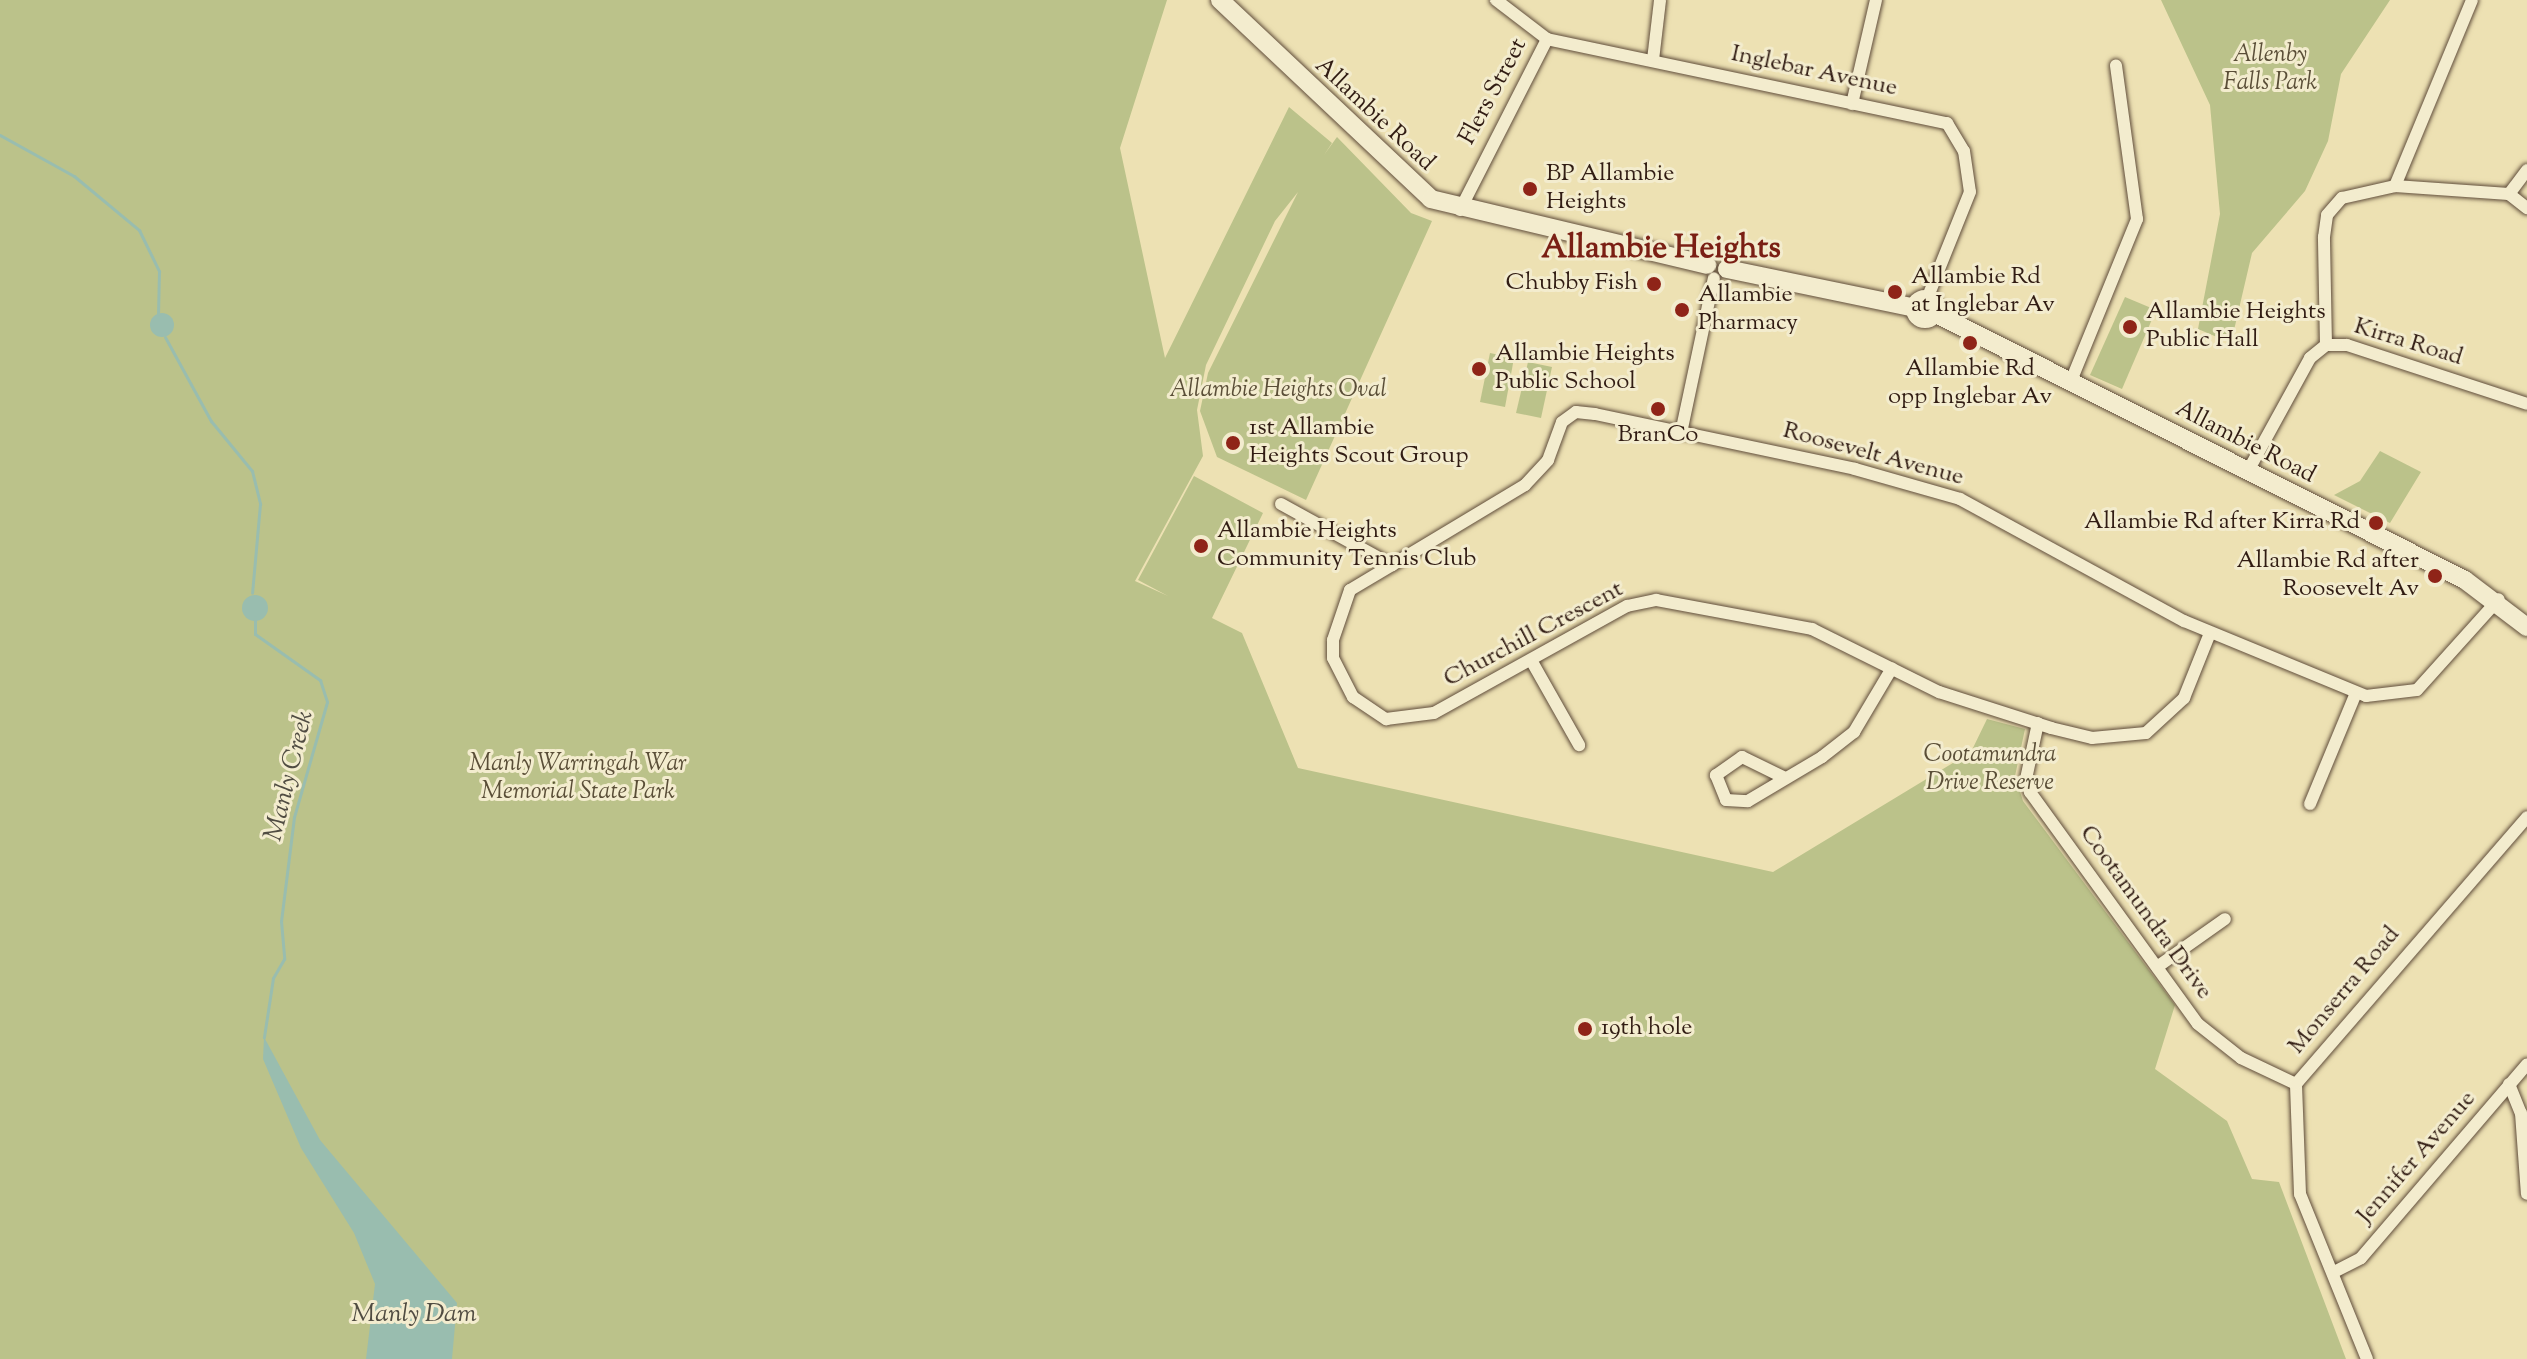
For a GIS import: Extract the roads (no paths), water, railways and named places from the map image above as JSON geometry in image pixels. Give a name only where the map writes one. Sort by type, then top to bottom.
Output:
[{"type":"main road","name":"Allambie Road","points":[[1220,0],[1412,186],[1460,210],[1716,271],[1925,306],[2499,599],[2527,627]]},
{"type":"street","name":"Inglebar Avenue","points":[[1496,0],[1547,39],[1852,104],[1957,130],[1970,192],[1925,306]]},
{"type":"street","points":[[1653,60],[1660,0]]},
{"type":"street","points":[[1852,104],[1876,0]]},
{"type":"street","points":[[2395,186],[2472,0]]},
{"type":"street","name":"Flers Street","points":[[1460,210],[1547,39]]},
{"type":"street","points":[[2071,381],[2137,219],[2116,65]]},
{"type":"street","points":[[2509,194],[2527,170]]},
{"type":"street","points":[[2326,345],[2321,269],[2327,215],[2362,189],[2395,186],[2509,194],[2527,208]]},
{"type":"street","points":[[1681,433],[1716,271]]},
{"type":"street","name":"Kirra Road","points":[[2248,471],[2310,358],[2326,345],[2347,345],[2527,404]]},
{"type":"street","name":"Roosevelt Avenue","points":[[1392,565],[1525,485],[1548,460],[1562,422],[1576,412],[1681,433],[1960,499],[2210,633],[2356,693],[2392,697],[2417,690],[2499,599]]},
{"type":"street","points":[[1281,504],[1392,565]]},
{"type":"street","name":"Churchill Crescent","points":[[1392,565],[1350,590],[1336,617],[1333,658],[1353,697],[1372,712],[1410,720],[1434,713],[1627,606],[1656,600],[1812,629],[1939,692],[2092,738],[2146,733],[2184,698],[2210,633]]},
{"type":"street","points":[[1531,660],[1579,745]]},
{"type":"street","points":[[1785,778],[1742,757],[1716,775],[1726,800],[1738,802],[1785,778],[1854,732],[1892,668]]},
{"type":"street","points":[[2310,804],[2356,693]]},
{"type":"street","name":"Cootamundra Drive","points":[[2038,723],[2030,792],[2213,1040],[2296,1084]]},
{"type":"street","name":"Monserra Road","points":[[2367,1359],[2300,1194],[2296,1084],[2527,817]]},
{"type":"street","points":[[2157,967],[2225,919]]},
{"type":"street","name":"Jennifer Avenue","points":[[2334,1272],[2361,1258],[2527,1064]]},
{"type":"street","points":[[2509,1084],[2521,1113],[2527,1194]]},
{"type":"water","points":[[162,313],[170,317],[174,325],[170,333],[162,337],[154,333],[150,325],[154,317]]},
{"type":"water","points":[[255,595],[264,599],[268,608],[264,617],[255,621],[246,617],[242,608],[246,599]]},
{"type":"water","name":"Manly Dam","points":[[264,1037],[320,1140],[457,1303],[452,1359],[366,1359],[375,1284],[354,1233],[301,1148],[263,1059]]},
{"type":"waterway","name":"Manly Creek","points":[[0,135],[74,176],[139,230],[159,271],[158,314]]},
{"type":"waterway","name":"Manly Creek","points":[[165,337],[211,421],[252,471],[260,504],[252,593]]},
{"type":"waterway","name":"Manly Creek","points":[[255,617],[255,634],[320,680],[327,702],[294,817],[281,921],[284,959],[273,978],[264,1037]]},
{"type":"place","name":"BP Allambie Heights","points":[[1530,189]]},
{"type":"place","name":"Chubby Fish","points":[[1654,284]]},
{"type":"place","name":"Allambie Rd at Inglebar Av","points":[[1895,292]]},
{"type":"place","name":"Allambie Pharmacy","points":[[1682,310]]},
{"type":"place","name":"Allambie Heights Public Hall","points":[[2130,327]]},
{"type":"place","name":"Allambie Rd opp Inglebar Av","points":[[1970,343]]},
{"type":"place","name":"Allambie Heights Public School","points":[[1479,369]]},
{"type":"place","name":"BranCo","points":[[1658,409]]},
{"type":"place","name":"1st Allambie Heights Scout Group","points":[[1233,443]]},
{"type":"place","name":"Allambie Rd after Kirra Rd","points":[[2376,523]]},
{"type":"place","name":"Allambie Heights Community Tennis Club","points":[[1201,546]]},
{"type":"place","name":"Allambie Rd after Roosevelt Av","points":[[2435,576]]},
{"type":"place","name":"19th hole","points":[[1585,1029]]},
{"type":"district","name":"Allambie Heights","points":[[1661,249]]},
{"type":"park label","name":"Allenby Falls Park","points":[[2270,70]]},
{"type":"park label","name":"Allambie Heights Oval","points":[[1278,391]]},
{"type":"park label","name":"Cootamundra Drive Reserve","points":[[1990,770]]},
{"type":"park label","name":"Manly Warringah War Memorial State Park","points":[[578,779]]}]
